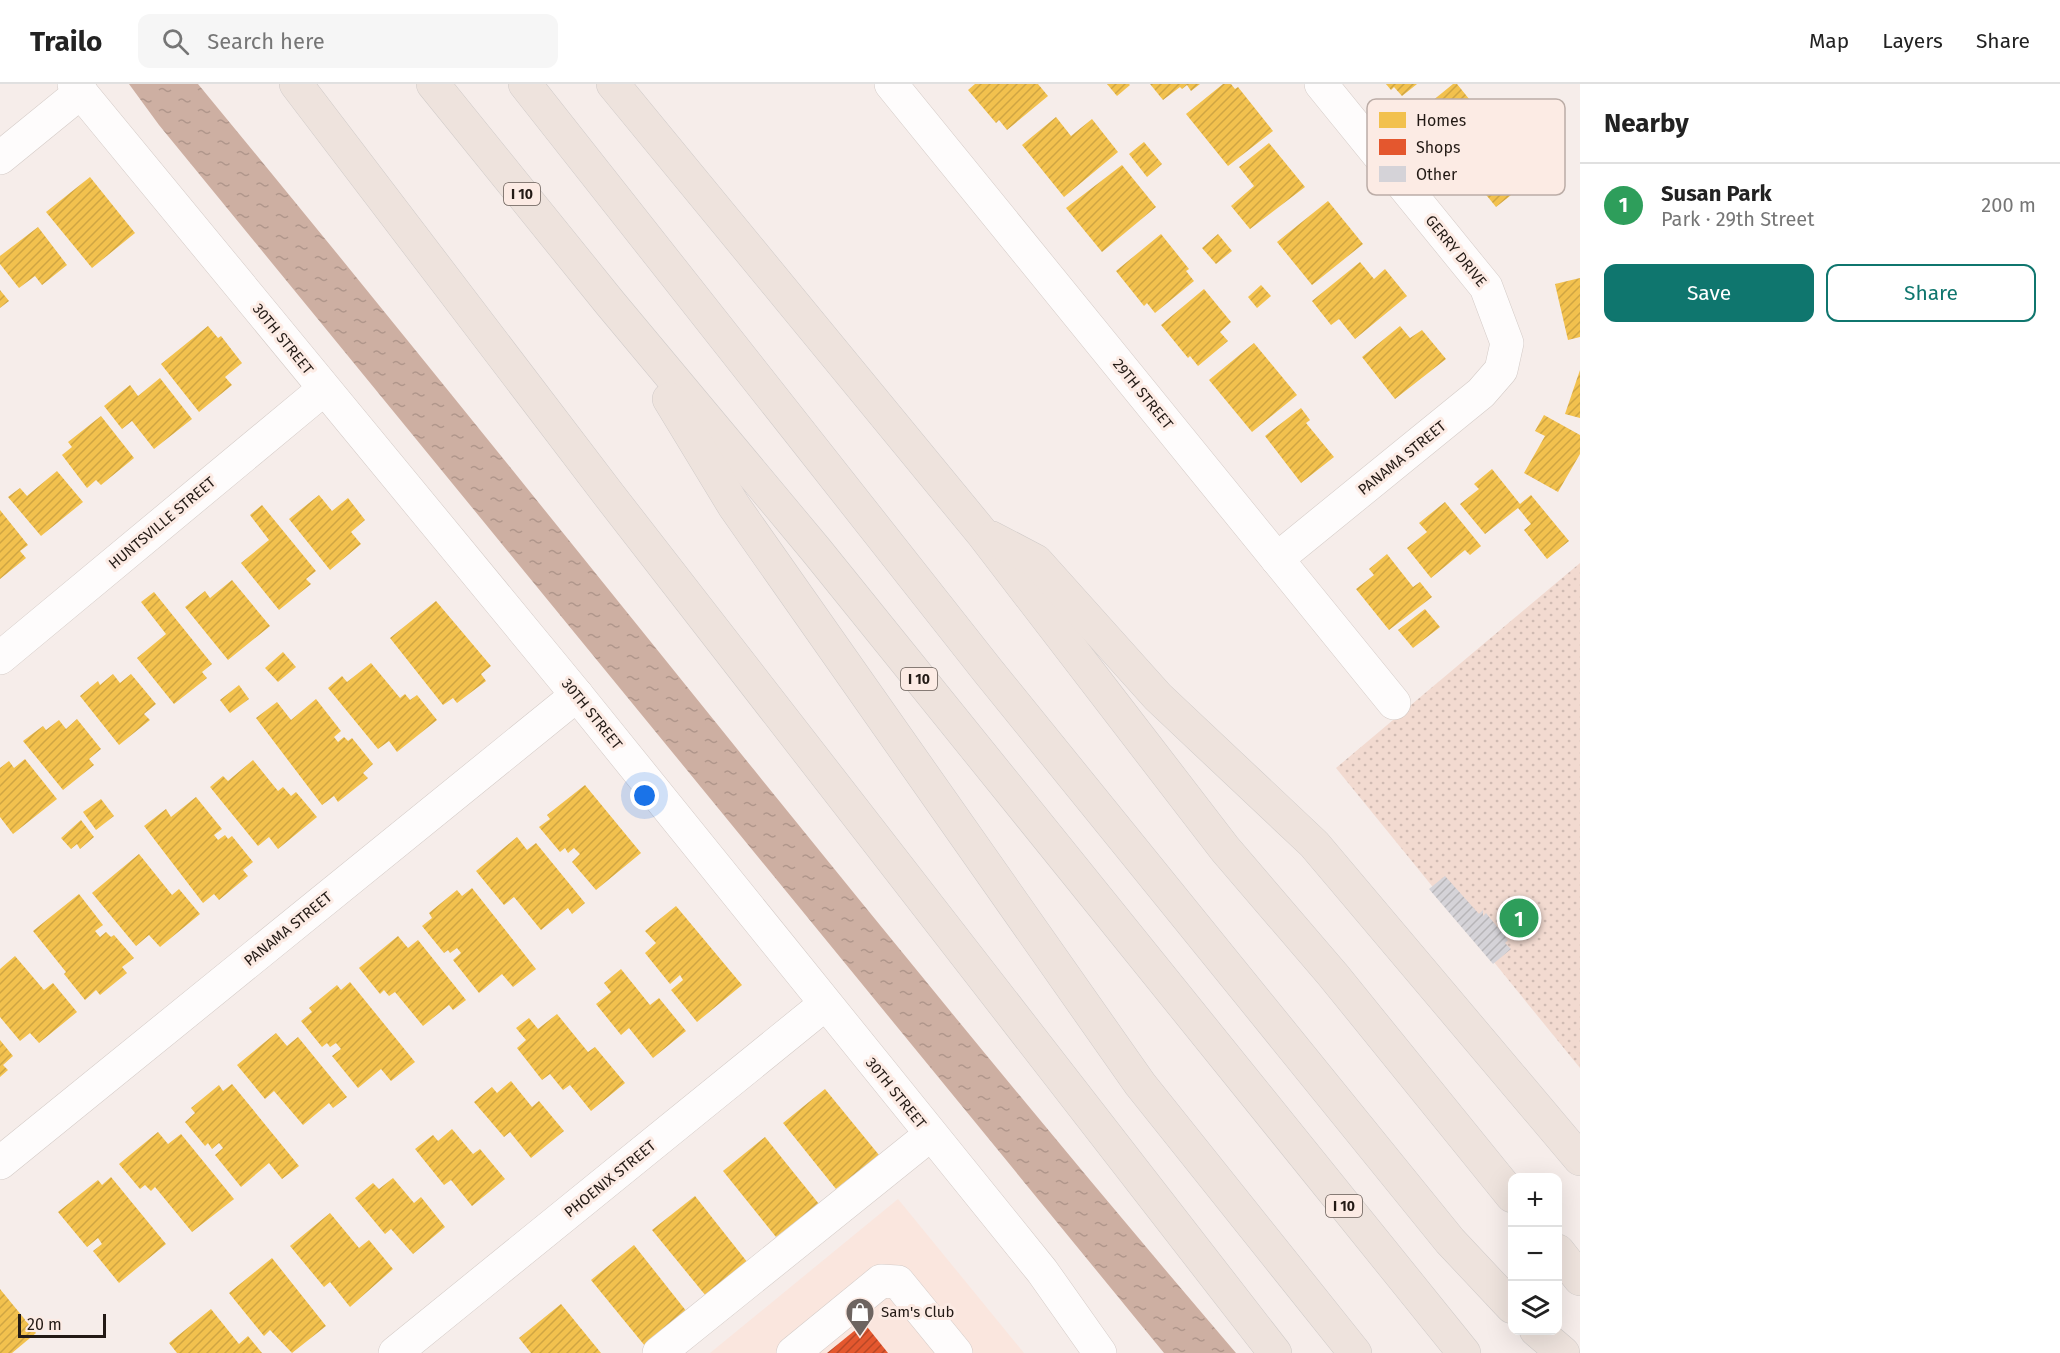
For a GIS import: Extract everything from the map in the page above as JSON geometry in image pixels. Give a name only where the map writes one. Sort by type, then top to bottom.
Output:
[{"type":"highway","points":[[296,84],[557,428],[1275,1353]]},
{"type":"highway","name":"I 10","points":[[433,84],[610,303],[816,550],[1464,1353]]},
{"type":"highway","points":[[525,84],[988,671],[1450,1241],[1508,1303]]},
{"type":"highway","points":[[613,84],[982,533],[1225,849],[1333,975],[1508,1191]]},
{"type":"highway","points":[[610,303],[734,506],[1140,1084],[1354,1353]]},
{"type":"highway","points":[[982,533],[1036,561],[1158,697],[1314,844],[1580,1159]]},
{"type":"highway","points":[[1562,1257],[1580,1279]]},
{"type":"highway","points":[[1542,1335],[1563,1353]]},
{"type":"street","name":"29TH STREET","points":[[891,84],[1394,703]]},
{"type":"street","name":"GERRY DRIVE","points":[[1321,84],[1367,141]]},
{"type":"street","points":[[0,158],[77,88]]},
{"type":"street","name":"30TH STREET","points":[[77,88],[577,695],[824,1005],[1042,1271],[1100,1353]]},
{"type":"street","name":"GERRY DRIVE","points":[[1411,195],[1486,287],[1508,343]]},
{"type":"street","name":"PANAMA STREET","points":[[1277,559],[1481,393],[1501,370],[1508,343]]},
{"type":"street","name":"HUNTSVILLE STREET","points":[[0,658],[324,389]]},
{"type":"street","name":"PANAMA STREET","points":[[0,1163],[577,695]]},
{"type":"street","name":"PHOENIX STREET","points":[[395,1353],[824,1005]]},
{"type":"street","points":[[659,1353],[930,1135]]},
{"type":"street","points":[[793,1353],[881,1281],[898,1282],[956,1353]]},
{"type":"shaded area","points":[[1580,563],[1580,1068],[1336,768]]},
{"type":"shaded area","points":[[898,1199],[1024,1353],[710,1353]]},
{"type":"water","points":[[129,84],[198,84],[973,1039],[1236,1353],[1164,1353],[159,125]]},
{"type":"building: Homes","points":[[975,84],[1038,84],[1048,96],[1007,130],[999,120],[996,123],[968,90]]},
{"type":"building: Homes","points":[[1107,84],[1129,84],[1130,85],[1117,96]]},
{"type":"building: Homes","points":[[1150,84],[1200,84],[1191,91],[1187,85],[1182,89],[1180,87],[1163,100]]},
{"type":"building: Homes","points":[[1223,84],[1231,84],[1235,89],[1238,87],[1273,131],[1228,166],[1186,114]]},
{"type":"building: Homes","points":[[1386,84],[1417,84],[1402,96],[1394,87],[1391,90]]},
{"type":"building: Homes","points":[[1453,84],[1457,84],[1469,99],[1435,99]]},
{"type":"building: Homes","points":[[1056,117],[1071,136],[1092,119],[1118,152],[1064,197],[1022,145]]},
{"type":"building: Homes","points":[[1144,142],[1162,164],[1147,177],[1129,154]]},
{"type":"building: Homes","points":[[1269,143],[1305,187],[1250,229],[1231,206],[1254,186],[1239,167]]},
{"type":"building: Homes","points":[[1122,165],[1156,207],[1102,252],[1066,208]]},
{"type":"building: Homes","points":[[90,177],[135,233],[92,268],[46,212]]},
{"type":"building: Homes","points":[[1486,195],[1511,195],[1496,207]]},
{"type":"building: Homes","points":[[1328,201],[1363,244],[1312,285],[1277,242]]},
{"type":"building: Homes","points":[[38,227],[67,265],[42,285],[35,276],[19,288],[0,264],[0,256]]},
{"type":"building: Homes","points":[[1161,234],[1189,269],[1186,271],[1194,281],[1155,313],[1147,303],[1144,306],[1116,271]]},
{"type":"building: Homes","points":[[1218,234],[1232,251],[1216,264],[1202,248]]},
{"type":"building: Homes","points":[[1360,262],[1374,279],[1385,269],[1407,296],[1355,339],[1339,319],[1331,325],[1312,301]]},
{"type":"building: Homes","points":[[1580,278],[1580,337],[1568,340],[1555,284]]},
{"type":"building: Homes","points":[[1261,285],[1271,296],[1257,308],[1248,297]]},
{"type":"building: Homes","points":[[1204,289],[1231,322],[1220,332],[1228,341],[1198,366],[1190,356],[1188,358],[1161,325]]},
{"type":"building: Homes","points":[[0,290],[9,301],[0,308]]},
{"type":"building: Homes","points":[[208,326],[218,338],[221,336],[242,363],[225,377],[232,385],[199,412],[161,364]]},
{"type":"building: Homes","points":[[1400,326],[1410,338],[1422,330],[1446,359],[1395,399],[1362,357]]},
{"type":"building: Homes","points":[[1254,343],[1297,395],[1252,432],[1209,380]]},
{"type":"building: Homes","points":[[1580,370],[1580,418],[1565,414]]},
{"type":"building: Homes","points":[[160,378],[192,419],[154,449],[132,421],[122,429],[104,406],[130,385],[138,396]]},
{"type":"building: Homes","points":[[1301,408],[1310,420],[1306,423],[1334,457],[1301,483],[1265,436]]},
{"type":"building: Homes","points":[[1544,415],[1580,435],[1580,454],[1558,492],[1524,473],[1545,436],[1535,431]]},
{"type":"building: Homes","points":[[101,416],[134,458],[101,485],[96,480],[87,488],[62,455],[72,447],[68,442]]},
{"type":"building: Homes","points":[[1492,469],[1520,504],[1531,495],[1569,541],[1547,559],[1524,530],[1531,524],[1518,508],[1485,534],[1460,504],[1479,489],[1474,484]]},
{"type":"building: Homes","points":[[57,471],[83,502],[41,536],[8,497],[20,488],[27,496]]},
{"type":"building: Homes","points":[[319,495],[332,511],[348,498],[365,520],[351,532],[361,544],[330,570],[289,519]]},
{"type":"building: Homes","points":[[1445,502],[1481,546],[1470,555],[1465,550],[1431,578],[1407,548],[1427,532],[1419,523]]},
{"type":"building: Homes","points":[[262,505],[316,571],[306,579],[311,584],[279,610],[241,563],[269,540],[250,515]]},
{"type":"building: Homes","points":[[0,510],[28,545],[20,551],[26,558],[0,579]]},
{"type":"building: Homes","points":[[1387,554],[1413,587],[1420,582],[1432,597],[1389,630],[1356,589],[1374,575],[1369,569]]},
{"type":"building: Homes","points":[[232,580],[270,626],[228,660],[185,607],[205,591],[210,598]]},
{"type":"building: Homes","points":[[154,592],[212,664],[202,672],[207,678],[174,704],[137,658],[166,634],[141,602]]},
{"type":"building: Homes","points":[[436,601],[491,666],[481,674],[486,681],[457,703],[453,698],[443,705],[390,638]]},
{"type":"building: Homes","points":[[1425,609],[1440,627],[1413,648],[1398,630]]},
{"type":"building: Homes","points":[[283,652],[296,667],[278,682],[265,668]]},
{"type":"building: Homes","points":[[371,663],[400,698],[405,694],[410,700],[417,695],[437,720],[397,752],[389,741],[378,749],[328,688],[342,676],[347,682]]},
{"type":"building: Homes","points":[[113,674],[120,683],[131,674],[156,704],[144,714],[150,720],[119,745],[80,696],[98,681],[100,685]]},
{"type":"building: Homes","points":[[239,685],[249,699],[230,713],[220,700]]},
{"type":"building: Homes","points":[[316,699],[341,731],[334,737],[338,742],[344,737],[348,741],[352,738],[373,764],[363,773],[368,778],[338,802],[334,796],[322,805],[256,718],[277,702],[291,720]]},
{"type":"building: Homes","points":[[77,719],[101,749],[89,759],[94,765],[63,790],[23,741],[43,726],[46,730],[59,720],[66,729]]},
{"type":"building: Homes","points":[[25,759],[57,799],[13,834],[0,817],[0,768],[9,761],[14,768]]},
{"type":"building: Homes","points":[[253,760],[278,791],[283,787],[291,796],[296,792],[317,817],[278,849],[269,837],[258,846],[210,787],[223,776],[228,781]]},
{"type":"building: Homes","points":[[585,785],[641,853],[596,890],[572,862],[580,854],[574,848],[568,853],[565,848],[560,852],[539,827],[550,819],[547,815]]},
{"type":"building: Homes","points":[[196,797],[222,829],[214,835],[218,840],[225,835],[228,839],[232,836],[253,862],[243,870],[248,876],[219,900],[214,894],[203,903],[144,826],[166,809],[171,817]]},
{"type":"building: Homes","points":[[101,799],[114,816],[96,830],[83,812]]},
{"type":"building: Homes","points":[[81,820],[94,837],[80,849],[77,844],[71,849],[61,838]]},
{"type":"building: Homes","points":[[517,837],[527,850],[536,843],[585,903],[572,914],[568,908],[541,930],[514,897],[504,905],[476,871]]},
{"type":"building: Homes","points":[[139,854],[172,895],[179,889],[200,914],[160,947],[149,935],[136,946],[92,893]]},
{"type":"building: Homes","points":[[472,888],[536,969],[513,987],[502,974],[479,993],[453,960],[461,953],[457,948],[450,953],[448,950],[444,953],[422,926],[432,918],[429,913],[457,890],[462,896]]},
{"type":"building: Homes","points":[[79,894],[103,925],[95,931],[100,937],[106,932],[111,937],[114,935],[134,958],[122,967],[127,973],[100,995],[96,990],[85,1000],[33,931]]},
{"type":"building: Homes","points":[[676,906],[742,985],[697,1022],[671,990],[683,980],[680,975],[670,984],[645,953],[656,943],[645,931]]},
{"type":"building: Homes","points":[[398,936],[408,948],[418,940],[466,1000],[453,1010],[449,1005],[423,1026],[395,992],[389,996],[384,990],[380,994],[359,968]]},
{"type":"building: Homes","points":[[15,956],[44,990],[53,983],[77,1012],[39,1043],[30,1033],[20,1041],[0,1017],[0,969]]},
{"type":"building: Homes","points":[[621,969],[650,1005],[659,998],[686,1031],[653,1058],[629,1028],[621,1035],[596,1004],[611,992],[604,983]]},
{"type":"building: Homes","points":[[350,982],[415,1062],[391,1081],[381,1069],[358,1088],[332,1056],[341,1049],[336,1043],[330,1047],[327,1043],[322,1047],[301,1021],[312,1012],[309,1008],[337,985],[341,990]]},
{"type":"building: Homes","points":[[557,1014],[588,1052],[595,1047],[625,1083],[591,1111],[570,1085],[563,1090],[550,1074],[542,1080],[517,1048],[526,1040],[516,1028],[529,1018],[538,1029]]},
{"type":"building: Homes","points":[[276,1033],[287,1046],[298,1037],[347,1097],[333,1108],[329,1103],[303,1125],[274,1091],[265,1099],[237,1065]]},
{"type":"building: Homes","points":[[0,1040],[13,1056],[3,1065],[8,1070],[0,1077]]},
{"type":"building: Homes","points":[[511,1081],[532,1107],[539,1101],[564,1131],[531,1158],[510,1132],[504,1137],[474,1102],[492,1087],[497,1093]]},
{"type":"building: Homes","points":[[232,1084],[299,1166],[282,1179],[269,1163],[241,1187],[215,1155],[223,1148],[219,1143],[212,1149],[208,1143],[205,1146],[185,1122],[195,1113],[191,1108],[219,1085],[223,1091]]},
{"type":"building: Homes","points":[[825,1089],[879,1155],[836,1189],[783,1123]]},
{"type":"building: Homes","points":[[452,1129],[473,1154],[480,1149],[505,1179],[472,1206],[451,1180],[444,1185],[415,1149],[433,1135],[438,1141]]},
{"type":"building: Homes","points":[[158,1132],[168,1144],[181,1134],[234,1199],[192,1232],[155,1187],[151,1191],[145,1185],[140,1189],[119,1164]]},
{"type":"building: Homes","points":[[765,1137],[819,1204],[776,1237],[723,1171]]},
{"type":"building: Homes","points":[[111,1177],[166,1244],[119,1283],[93,1251],[102,1244],[98,1238],[87,1247],[58,1212],[98,1180],[102,1185]]},
{"type":"building: Homes","points":[[393,1178],[414,1203],[421,1197],[445,1227],[413,1254],[391,1229],[385,1234],[355,1198],[373,1183],[379,1189]]},
{"type":"building: Homes","points":[[695,1196],[748,1263],[706,1296],[652,1230]]},
{"type":"building: Homes","points":[[330,1213],[359,1248],[369,1240],[393,1269],[350,1307],[330,1282],[324,1287],[290,1246]]},
{"type":"building: Homes","points":[[634,1245],[687,1312],[645,1346],[591,1280]]},
{"type":"building: Homes","points":[[272,1258],[326,1326],[292,1353],[270,1330],[264,1336],[229,1293]]},
{"type":"building: Homes","points":[[0,1289],[36,1333],[12,1353],[0,1353]]},
{"type":"building: Homes","points":[[561,1304],[601,1353],[531,1353],[519,1338]]},
{"type":"building: Homes","points":[[211,1309],[239,1344],[248,1336],[262,1353],[177,1353],[169,1343]]},
{"type":"building: Shops","name":"Sam's Club","points":[[864,1323],[888,1353],[827,1353]]},
{"type":"building: Other","points":[[1445,876],[1479,914],[1483,910],[1483,916],[1486,913],[1508,940],[1505,943],[1511,949],[1493,964],[1429,889]]},
{"type":"place","name":"Susan Park","points":[[1519,918]]},
{"type":"place","name":"Sam's Club","points":[[860,1338]]}]
